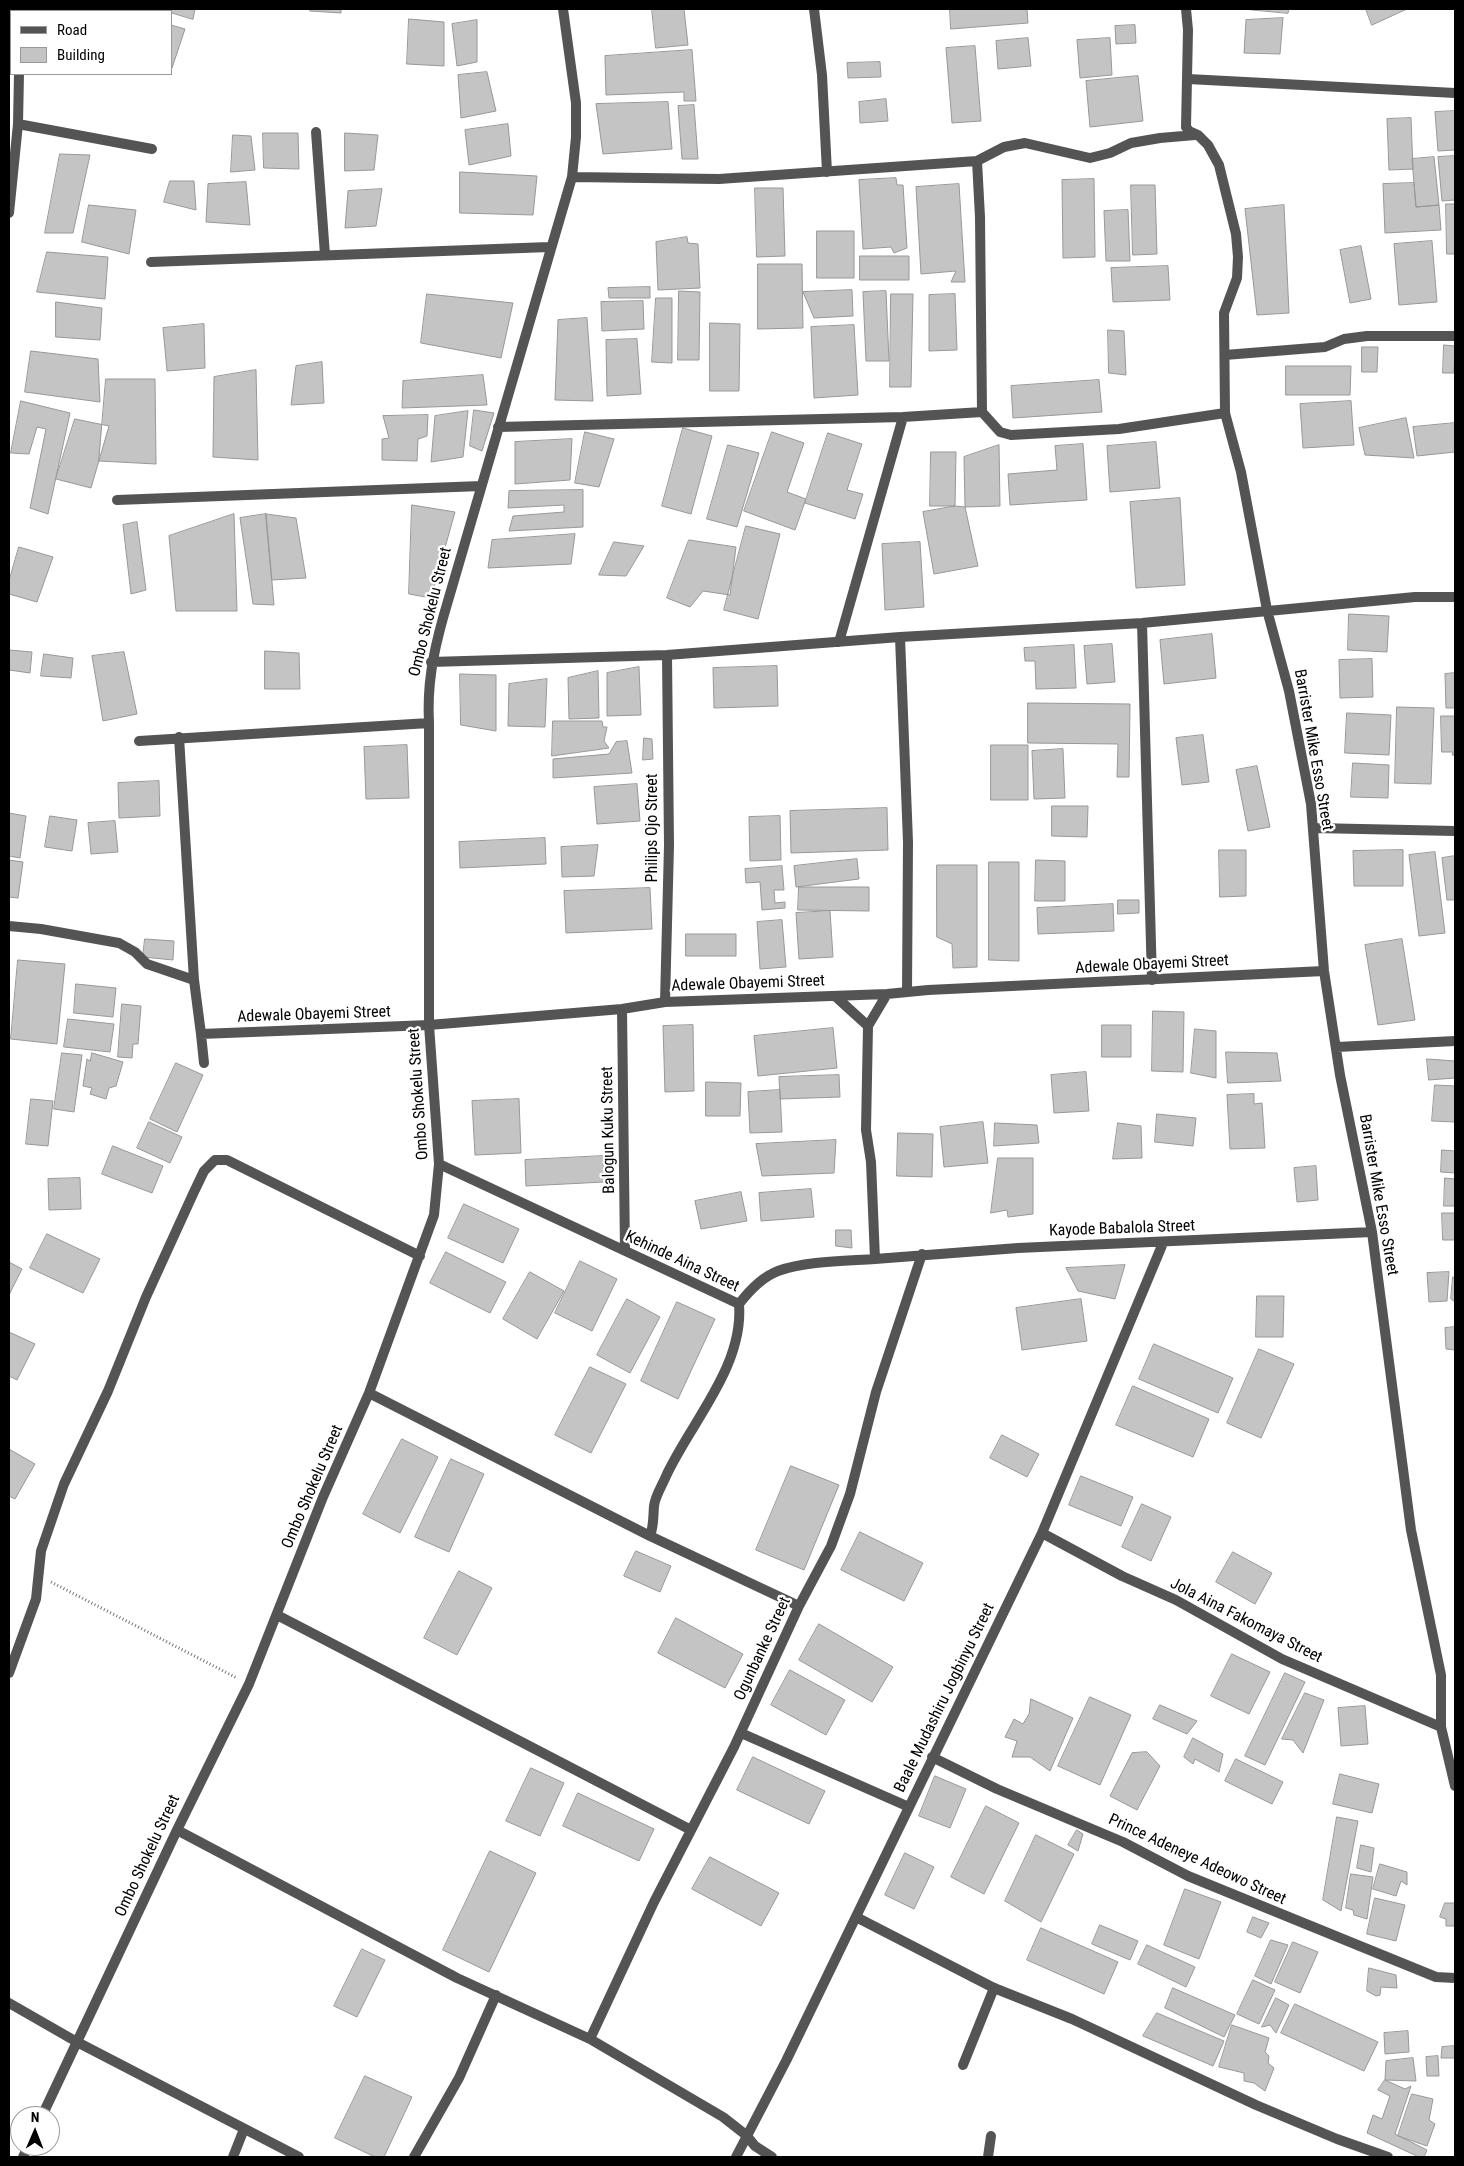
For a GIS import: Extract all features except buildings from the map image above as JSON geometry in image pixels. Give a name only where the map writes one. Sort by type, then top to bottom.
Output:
[{"type":"street","name":"Ombo Shokelu Street","points":[[47,2106],[177,1830],[249,1684],[323,1497],[369,1393],[434,1214],[439,1164],[429,1025],[429,723],[427,694],[431,662],[480,486],[549,247],[572,177],[576,137],[576,103],[563,9]]},
{"type":"street","points":[[814,9],[822,75],[828,172]]},
{"type":"street","points":[[1186,9],[1188,79],[1455,94]]},
{"type":"street","points":[[9,213],[18,124],[20,75]]},
{"type":"street","name":"Barrister Mike Esso Street","points":[[1188,79],[1185,112],[1186,127],[1189,131],[1198,135],[1219,164],[1236,234],[1238,257],[1236,278],[1224,313],[1225,413],[1241,472],[1267,610],[1289,691],[1314,828],[1324,971],[1340,1075],[1372,1232],[1411,1530],[1440,1675],[1441,1727],[1455,1786]]},
{"type":"street","points":[[18,124],[152,149]]},
{"type":"street","points":[[316,132],[325,255]]},
{"type":"street","points":[[572,177],[719,179],[977,161],[1004,147],[1025,143],[1090,158],[1110,153],[1131,143],[1160,138],[1198,135]]},
{"type":"street","points":[[977,161],[980,226],[982,412],[1000,432],[1011,435],[1119,429],[1225,413]]},
{"type":"street","points":[[151,262],[549,247]]},
{"type":"street","points":[[1225,355],[1325,347],[1344,339],[1367,336],[1455,336]]},
{"type":"street","points":[[498,427],[903,417],[982,412]]},
{"type":"street","points":[[838,642],[903,417]]},
{"type":"street","points":[[117,500],[480,486]]},
{"type":"street","points":[[431,662],[667,655],[900,637],[1142,623],[1416,597],[1455,597]]},
{"type":"street","points":[[1142,623],[1152,980]]},
{"type":"street","points":[[900,637],[908,842],[907,992]]},
{"type":"street","name":"Philips Ojo Street","points":[[666,1002],[669,845],[667,655]]},
{"type":"street","points":[[139,741],[429,723]]},
{"type":"street","points":[[179,738],[194,980],[204,1063]]},
{"type":"street","points":[[1314,828],[1455,831]]},
{"type":"street","points":[[9,926],[41,929],[119,943],[135,952],[147,964],[194,980]]},
{"type":"street","name":"Adewale Obayemi Street","points":[[201,1034],[429,1025],[622,1009],[666,1002],[887,994],[1324,971]]},
{"type":"street","points":[[875,1258],[871,1162],[866,1130],[868,1026],[887,994]]},
{"type":"street","points":[[836,996],[868,1026]]},
{"type":"street","name":"Balogun Kuku Street","points":[[622,1009],[625,1251]]},
{"type":"street","points":[[1336,1047],[1455,1041]]},
{"type":"street","points":[[9,1673],[13,1651],[36,1599],[40,1576],[41,1551],[64,1484],[108,1391],[146,1297],[204,1171],[215,1160],[227,1160],[420,1256]]},
{"type":"street","name":"Kehinde Aina Street","points":[[439,1164],[738,1304],[740,1318],[735,1343],[709,1404],[685,1441],[659,1492],[654,1504],[655,1524],[650,1536]]},
{"type":"street","name":"Kayode Babalola Street","points":[[738,1304],[750,1291],[777,1271],[875,1258],[922,1254],[1372,1232]]},
{"type":"street","name":"Baale Mudashiru Jogbinyu Street","points":[[736,2157],[786,2061],[932,1757],[1042,1534],[1162,1243]]},
{"type":"street","name":"Ogunbanke Street","points":[[590,2039],[691,1830],[741,1733],[799,1606],[831,1546],[850,1494],[876,1392],[922,1254]]},
{"type":"street","points":[[369,1393],[650,1536],[799,1606]]},
{"type":"street","name":"Jola Aina Fakomaya Street","points":[[1042,1534],[1122,1576],[1176,1600],[1282,1659],[1441,1727]]},
{"type":"street","points":[[277,1615],[691,1830]]},
{"type":"street","points":[[741,1733],[909,1807]]},
{"type":"street","name":"Prince Adeneye Adeowo Street","points":[[932,1757],[997,1789],[1123,1842],[1188,1876],[1266,1909],[1436,1977],[1455,1978]]},
{"type":"street","points":[[177,1830],[346,1920],[496,1995],[590,2039],[698,2101],[746,2135],[755,2146],[772,2157]]},
{"type":"street","points":[[856,1917],[994,1988],[1072,2019],[1256,2105],[1337,2139],[1388,2157]]},
{"type":"street","points":[[963,2065],[994,1988]]},
{"type":"street","points":[[414,2157],[459,2078],[496,1995]]},
{"type":"street","points":[[9,2003],[77,2042],[299,2157]]},
{"type":"street","points":[[232,2157],[244,2129]]},
{"type":"street","points":[[988,2157],[991,2136]]},
{"type":"path","points":[[40,1576],[249,1684]]}]
